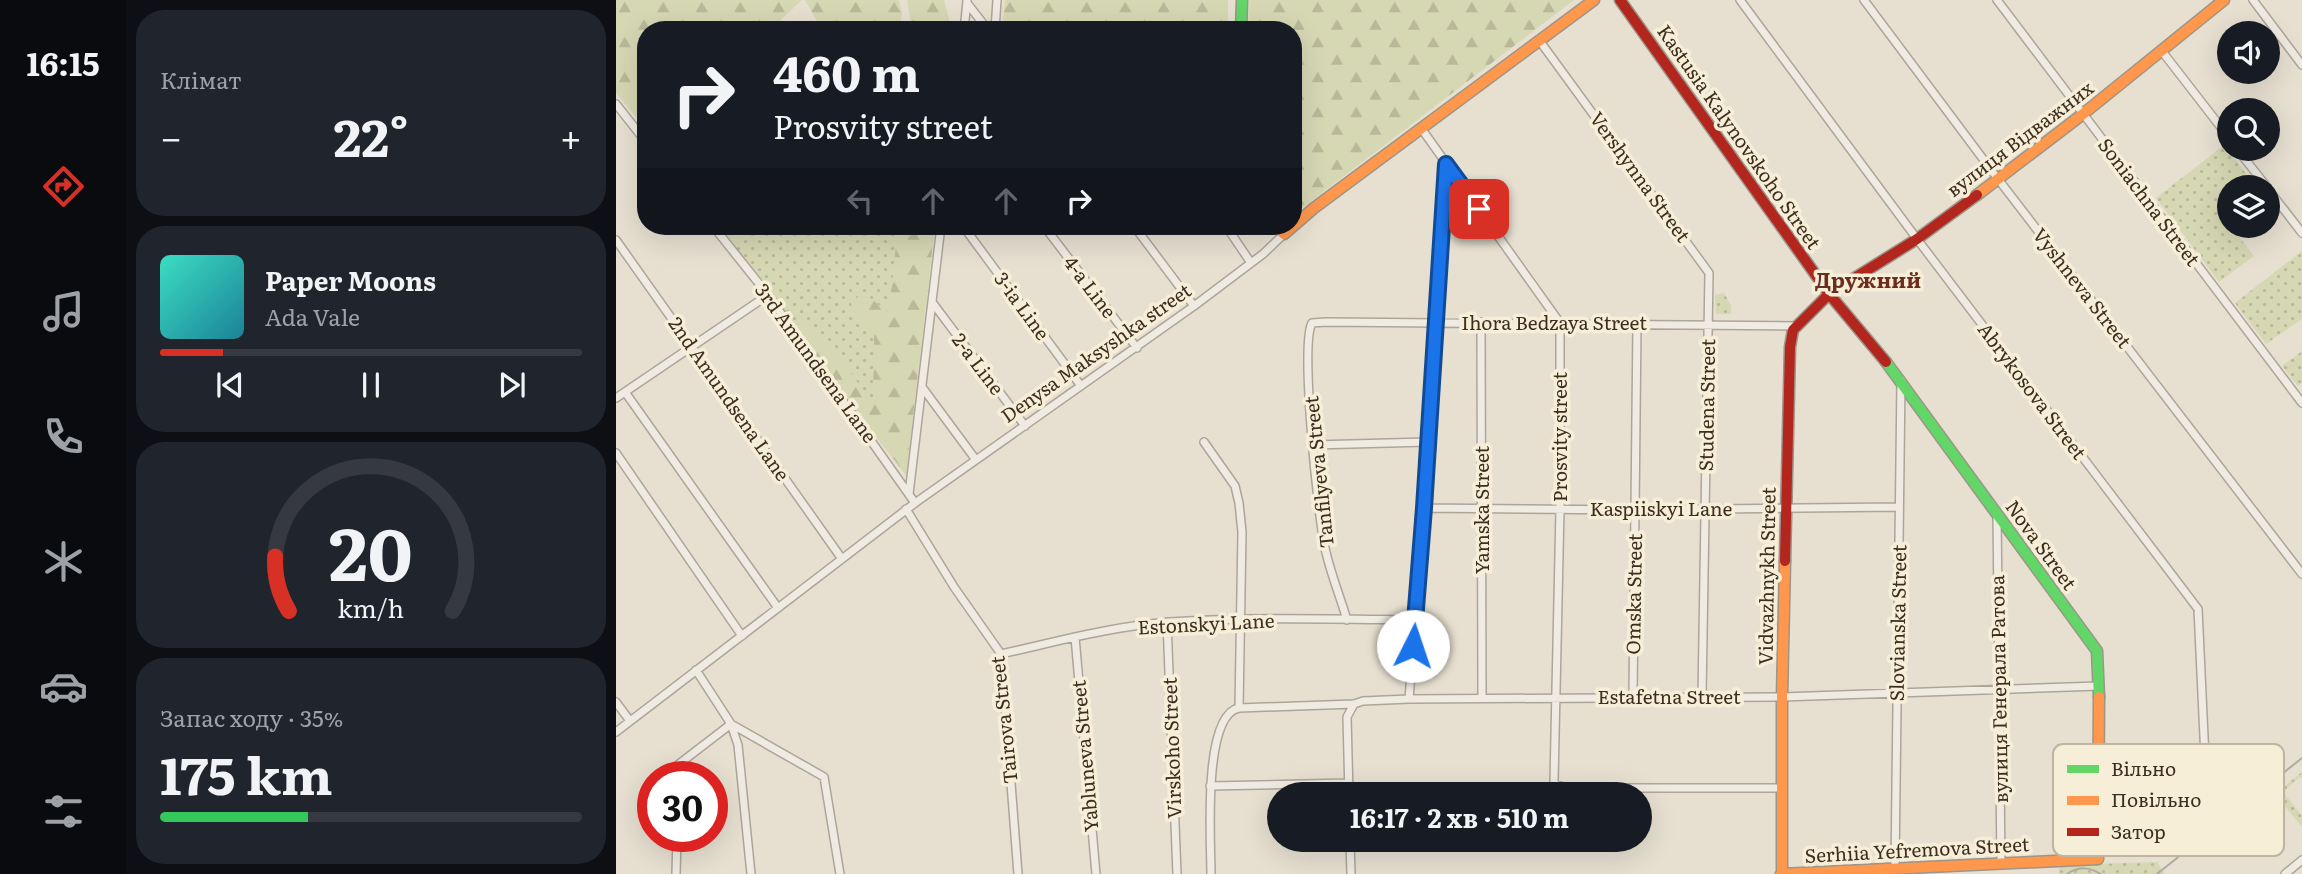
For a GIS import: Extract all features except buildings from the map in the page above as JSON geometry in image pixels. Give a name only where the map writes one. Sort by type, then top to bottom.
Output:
[{"type":"street","points":[[996,21],[997,0]]},
{"type":"street","points":[[1241,21],[1242,0]]},
{"type":"street","name":"Denysa Maksyshka street","points":[[1302,218],[1594,0]]},
{"type":"street","name":"Kastusia Kalynovskoho Street","points":[[1620,0],[1829,294]]},
{"type":"street","name":"Abrykosova Street","points":[[1740,0],[1917,239],[2198,609],[2204,744]]},
{"type":"street","name":"Vyshneva Street","points":[[1864,0],[2302,574]]},
{"type":"street","name":"Soniachna Street","points":[[1997,0],[2302,403]]},
{"type":"street","name":"вулиця Відважних","points":[[1829,294],[1917,239],[1998,179],[2224,0]]},
{"type":"street","points":[[2253,0],[2302,65]]},
{"type":"street","points":[[965,21],[967,1]]},
{"type":"street","points":[[967,1],[981,21]]},
{"type":"street","name":"Vershynna Street","points":[[1539,40],[1707,269],[1709,324]]},
{"type":"street","points":[[2161,50],[2217,122]]},
{"type":"street","points":[[616,104],[637,131]]},
{"type":"street","points":[[1421,128],[1560,323]]},
{"type":"street","points":[[2246,161],[2257,175]]},
{"type":"street","points":[[1409,699],[1446,164]]},
{"type":"street","points":[[2280,205],[2302,233]]},
{"type":"street","name":"3rd Amundsena Lane","points":[[720,235],[768,295],[915,503]]},
{"type":"street","points":[[909,494],[940,235]]},
{"type":"street","name":"3-ia Line","points":[[970,235],[1081,386]]},
{"type":"street","name":"4-a Line","points":[[1051,235],[1137,348]]},
{"type":"street","points":[[1141,235],[1194,306]]},
{"type":"street","points":[[1232,235],[1251,263]]},
{"type":"street","name":"Denysa Maksyshka street","points":[[616,732],[906,509],[1137,348],[1251,263],[1283,235]]},
{"type":"street","name":"2nd Amundsena Lane","points":[[616,240],[842,559]]},
{"type":"street","points":[[1796,326],[1829,294]]},
{"type":"street","name":"Nova Street","points":[[1829,294],[1901,380],[2097,651],[2099,744]]},
{"type":"street","points":[[616,398],[768,295]]},
{"type":"street","name":"2-a Line","points":[[932,302],[1025,426]]},
{"type":"street","name":"Yamska Street","points":[[1481,322],[1482,698]]},
{"type":"street","name":"Ihora Bedzaya Street","points":[[1312,323],[1796,326]]},
{"type":"street","name":"Tanfilyeva Street","points":[[1312,323],[1309,334],[1308,375],[1325,547],[1347,620]]},
{"type":"street","name":"Prosvity street","points":[[1560,323],[1560,509],[1554,780],[1559,787],[1782,788]]},
{"type":"street","name":"Omska Street","points":[[1633,696],[1637,324]]},
{"type":"street","name":"Studena Street","points":[[1702,696],[1709,324]]},
{"type":"street","name":"Vidvazhnykh Street","points":[[1782,874],[1785,509],[1790,347],[1796,326]]},
{"type":"street","name":"Slovianska Street","points":[[1895,867],[1901,380]]},
{"type":"street","points":[[922,387],[976,460]]},
{"type":"street","points":[[625,392],[778,608]]},
{"type":"street","points":[[1204,442],[1230,477],[1238,493],[1242,532],[1239,708],[1230,712],[1222,722],[1214,752],[1210,786],[1211,874]]},
{"type":"street","points":[[1313,445],[1427,442]]},
{"type":"street","points":[[616,453],[741,636]]},
{"type":"street","name":"Kaspiiskyi Lane","points":[[1424,508],[1705,510],[1899,507]]},
{"type":"street","name":"Tairova Street","points":[[906,509],[954,587],[1001,654],[1018,874]]},
{"type":"street","name":"вулиця Генерала Ратова","points":[[1997,515],[2001,863]]},
{"type":"street","name":"Estonskyi Lane","points":[[1001,654],[1075,637],[1167,622],[1414,620]]},
{"type":"street","name":"Virskoho Street","points":[[1167,622],[1177,874]]},
{"type":"street","name":"Yabluneva Street","points":[[1075,637],[1096,874]]},
{"type":"street","points":[[696,670],[730,724],[738,745],[751,874]]},
{"type":"street","name":"Estafetna Street","points":[[1239,708],[1409,699],[1555,696],[1782,697],[2099,686]]},
{"type":"street","points":[[616,702],[630,721]]},
{"type":"street","points":[[1349,782],[1347,717],[1354,704]]},
{"type":"street","points":[[730,724],[824,777],[840,874]]},
{"type":"street","points":[[683,761],[730,724]]},
{"type":"street","points":[[1210,786],[1267,785]]},
{"type":"street","points":[[676,874],[677,852]]},
{"type":"street","points":[[1350,852],[1351,874]]},
{"type":"street","name":"Serhiia Yefremova Street","points":[[1782,874],[2098,859]]},
{"type":"street","points":[[2285,874],[2302,860]]},
{"type":"green space","points":[[616,0],[802,0],[780,21],[637,21],[637,118],[616,93]]},
{"type":"green space","points":[[805,0],[899,0],[902,13],[901,21],[817,21]]},
{"type":"green space","points":[[907,0],[944,0],[950,21],[910,21]]},
{"type":"green space","points":[[1005,0],[1228,0],[1228,21],[1003,21]]},
{"type":"green space","points":[[1249,0],[1574,0],[1302,208],[1302,21],[1248,21]]},
{"type":"green space","points":[[2217,150],[2217,161],[2236,161],[2247,175],[2217,175],[2217,238],[2240,238],[2254,256],[2219,282],[2156,198]]},
{"type":"green space","points":[[725,235],[934,235],[906,475],[805,347]]},
{"type":"green space","points":[[726,235],[747,235],[734,245]]},
{"type":"green space","points":[[897,235],[934,235],[906,475],[790,326],[800,318],[831,348],[873,402],[874,337],[853,313],[851,303],[863,292],[889,313]]},
{"type":"green space","points":[[2302,251],[2302,319],[2266,344],[2235,303]]},
{"type":"green space","points":[[1724,293],[1731,306],[1731,314],[1716,314],[1715,295]]},
{"type":"green space","points":[[2302,351],[2302,383],[2298,386],[2282,366]]},
{"type":"green space","points":[[2302,772],[2302,779],[2300,777],[2284,791],[2284,787]]},
{"type":"green space","points":[[2284,793],[2302,816],[2302,827],[2284,805]]},
{"type":"green space","points":[[2157,862],[2165,874],[2059,874],[2059,865]]},
{"type":"tram line","points":[[2284,772],[2302,758]]},
{"type":"tram line","points":[[2157,874],[2180,856]]},
{"type":"tram line","points":[[2067,874],[2084,868],[2101,874]]},
{"type":"traffic: fast","points":[[1241,21],[1242,0]]},
{"type":"traffic: fast","points":[[1886,362],[2097,651],[2099,697]]},
{"type":"traffic: slow","points":[[1302,218],[1594,0]]},
{"type":"traffic: slow","points":[[1977,195],[2083,114],[2224,0]]},
{"type":"traffic: slow","points":[[1782,874],[1785,561]]},
{"type":"traffic: slow","points":[[2099,697],[2099,744]]},
{"type":"traffic: slow","points":[[1781,874],[2098,859],[2098,856]]},
{"type":"traffic: jam","points":[[1620,0],[1830,295],[1886,362]]},
{"type":"traffic: jam","points":[[1785,561],[1790,347],[1793,330],[1829,294],[1917,239],[1977,195]]},
{"type":"district","name":"Дружний","points":[[1868,281]]},
{"type":"route","points":[[1413,646],[1446,164],[1479,209]]}]
